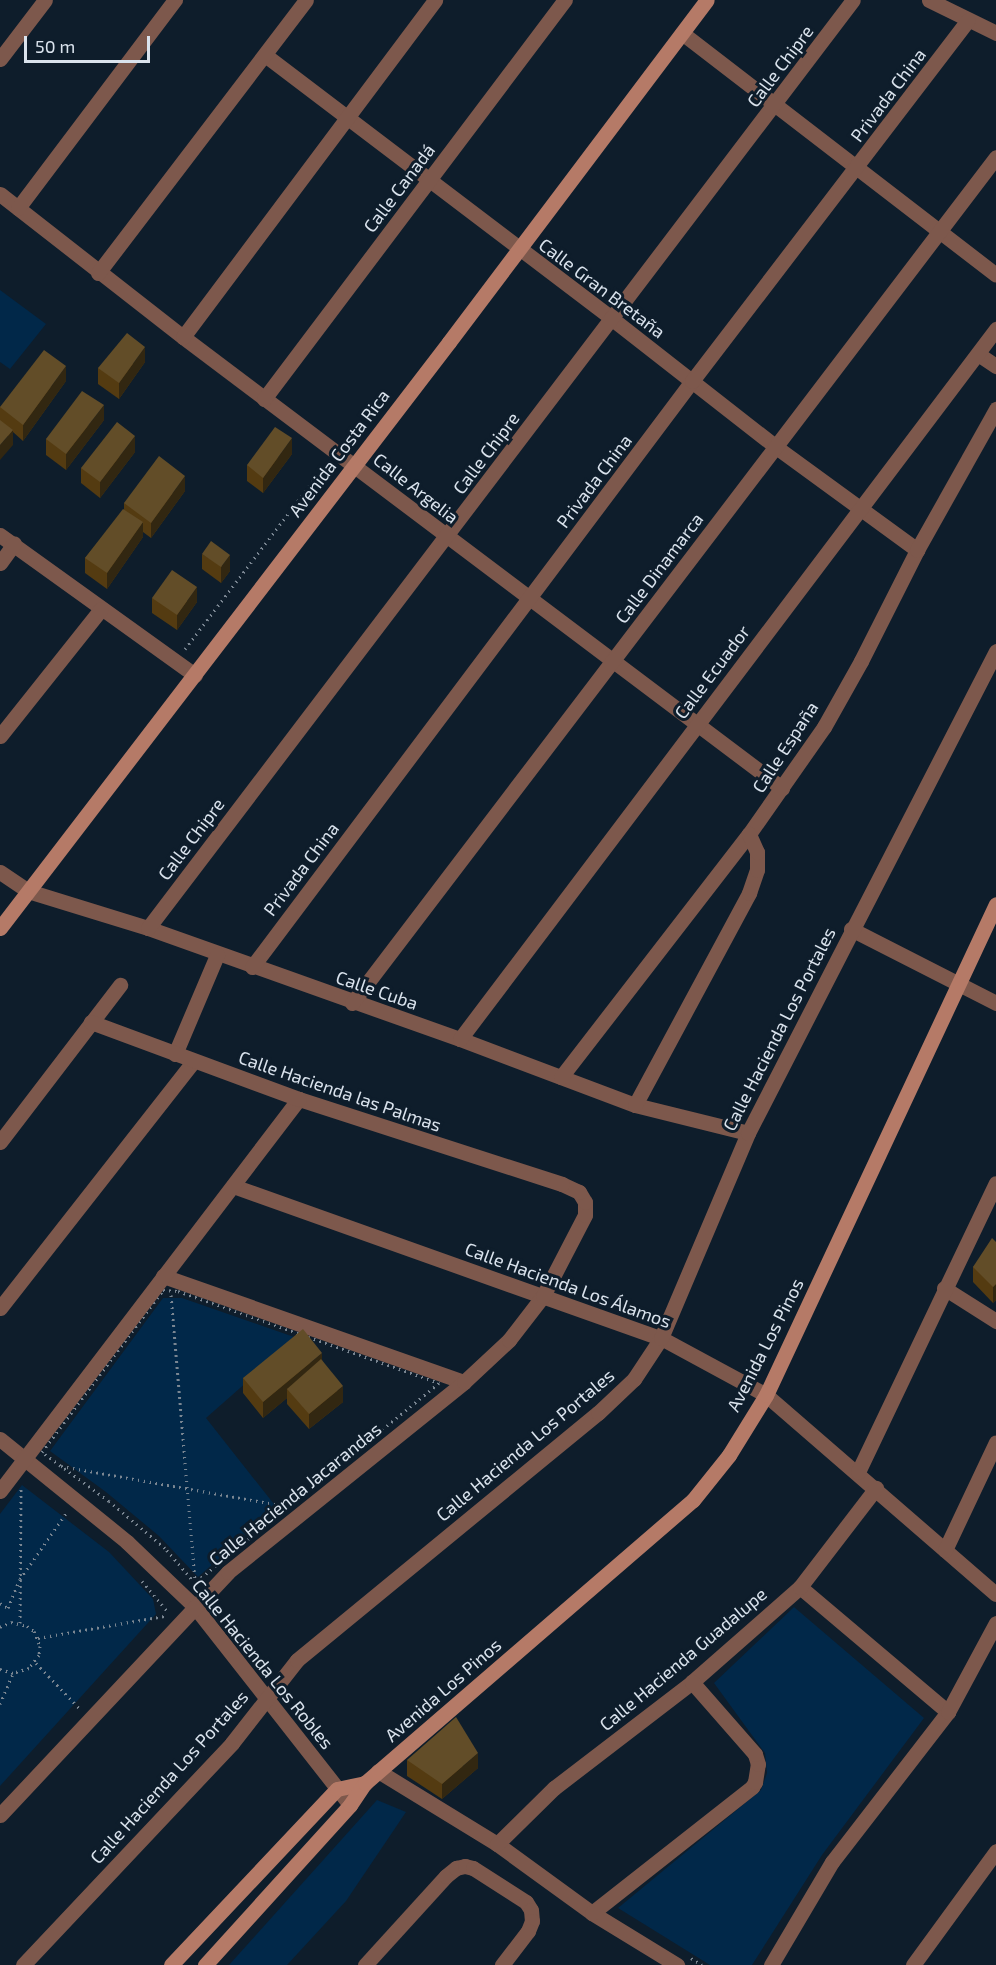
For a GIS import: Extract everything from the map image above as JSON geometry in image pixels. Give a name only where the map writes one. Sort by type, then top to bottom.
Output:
[{"type":"street","points":[[0,59],[45,0]]},
{"type":"street","points":[[18,208],[175,0]]},
{"type":"street","points":[[98,273],[306,0]]},
{"type":"street","points":[[183,337],[435,0]]},
{"type":"street","name":"Calle Canadá","points":[[264,399],[565,0]]},
{"type":"street","name":"Avenida Costa Rica","points":[[0,928],[520,249],[707,0]]},
{"type":"street","name":"Calle Chipre","points":[[148,928],[448,537],[853,0]]},
{"type":"street","points":[[929,0],[996,33]]},
{"type":"street","name":"Privada China","points":[[252,967],[692,381],[857,169],[968,20]]},
{"type":"street","points":[[682,33],[996,275]]},
{"type":"street","name":"Calle Gran Bretaña","points":[[264,56],[611,318],[776,447],[916,550]]},
{"type":"street","name":"Calle Dinamarca","points":[[352,1003],[996,157]]},
{"type":"street","name":"Calle Argelia","points":[[0,194],[98,273],[782,788]]},
{"type":"street","name":"Calle Ecuador","points":[[460,1039],[996,329]]},
{"type":"street","points":[[978,354],[996,366]]},
{"type":"street","name":"Calle España","points":[[561,1077],[782,788],[845,689],[916,550],[996,409]]},
{"type":"street","points":[[0,534],[195,675]]},
{"type":"street","points":[[0,563],[14,544]]},
{"type":"street","points":[[0,736],[101,609]]},
{"type":"street","name":"Calle Hacienda Los Portales","points":[[23,1965],[232,1743],[297,1660],[598,1413],[634,1378],[661,1338],[748,1132],[996,651]]},
{"type":"street","points":[[635,1105],[748,893],[757,870],[757,852],[749,834]]},
{"type":"street","name":"Calle Cuba","points":[[0,872],[28,891],[148,928],[217,955],[460,1039],[635,1105],[748,1132]]},
{"type":"street","name":"Avenida Los Pinos","points":[[208,1963],[350,1806],[365,1783],[693,1500],[729,1455],[766,1395],[996,904]]},
{"type":"street","points":[[851,929],[996,1002]]},
{"type":"street","points":[[174,1054],[217,955]]},
{"type":"street","points":[[0,1142],[120,984]]},
{"type":"street","name":"Calle Hacienda las Palmas","points":[[91,1022],[298,1099],[562,1184],[579,1192]]},
{"type":"street","points":[[0,1308],[194,1061]]},
{"type":"street","points":[[0,1491],[298,1099]]},
{"type":"street","points":[[858,1472],[996,1183]]},
{"type":"street","name":"Calle Hacienda Los Álamos","points":[[233,1186],[661,1338],[766,1395],[858,1472],[996,1594]]},
{"type":"street","name":"Calle Hacienda Jacarandas","points":[[0,1815],[228,1572],[464,1382],[509,1340],[543,1296],[585,1215],[585,1202],[579,1192]]},
{"type":"street","points":[[163,1276],[464,1382]]},
{"type":"street","points":[[944,1288],[996,1322]]},
{"type":"street","name":"Calle Hacienda Los Robles","points":[[0,1439],[127,1542],[195,1606],[268,1697],[350,1806]]},
{"type":"street","points":[[945,1550],[996,1442]]},
{"type":"street","name":"Calle Hacienda Guadalupe","points":[[497,1844],[554,1788],[692,1682],[800,1587],[876,1488]]},
{"type":"street","points":[[800,1587],[948,1712]]},
{"type":"street","points":[[771,1965],[832,1862],[948,1712],[996,1623]]},
{"type":"street","points":[[592,1913],[752,1787],[755,1782],[758,1764],[755,1754],[692,1682]]},
{"type":"street","points":[[378,1772],[497,1844],[592,1913],[677,1965]]},
{"type":"street","name":"Avenida Los Pinos","points":[[337,1789],[365,1783]]},
{"type":"street","points":[[171,1965],[337,1789]]},
{"type":"street","points":[[913,1965],[996,1851]]},
{"type":"street","points":[[366,1965],[456,1868],[472,1868],[526,1902],[531,1910],[532,1921],[528,1931],[502,1965]]},
{"type":"path","points":[[181,654],[327,463],[318,456]]},
{"type":"path","points":[[163,1290],[178,1291],[439,1383],[195,1583],[165,1548],[109,1501],[42,1452],[163,1290]]},
{"type":"path","points":[[170,1290],[195,1583]]},
{"type":"path","points":[[59,1465],[289,1507]]},
{"type":"path","points":[[20,1623],[22,1487]]},
{"type":"path","points":[[58,1505],[75,1519]]},
{"type":"path","points":[[0,1603],[8,1608],[20,1579],[67,1512]]},
{"type":"path","points":[[138,1576],[169,1610],[156,1624]]},
{"type":"path","points":[[38,1638],[164,1616]]},
{"type":"path","points":[[0,1627],[11,1622],[20,1623],[34,1631],[40,1646],[35,1662],[21,1672],[13,1673],[0,1669]]},
{"type":"path","points":[[35,1662],[80,1709],[88,1701]]},
{"type":"path","points":[[0,1704],[13,1673]]},
{"type":"shaded area","points":[[0,290],[46,324],[10,369],[0,362]]},
{"type":"shaded area","points":[[163,1298],[182,1298],[297,1338],[206,1418],[277,1508],[198,1577],[159,1536],[106,1492],[50,1451]]},
{"type":"shaded area","points":[[22,1485],[109,1552],[153,1599],[156,1614],[0,1786],[0,1514]]},
{"type":"shaded area","points":[[794,1607],[924,1718],[822,1855],[752,1965],[710,1965],[618,1908],[761,1790],[767,1773],[765,1753],[714,1683]]},
{"type":"shaded area","points":[[377,1800],[406,1812],[346,1901],[287,1965],[229,1965]]},
{"type":"building","points":[[127,333],[145,347],[119,383],[98,368]]},
{"type":"building","points":[[44,350],[66,366],[23,425],[0,407]]},
{"type":"building","points":[[82,391],[104,405],[66,454],[46,439]]},
{"type":"building","points":[[0,420],[13,430],[0,445]]},
{"type":"building","points":[[117,422],[135,436],[100,482],[81,468]]},
{"type":"building","points":[[275,427],[292,438],[263,478],[247,465]]},
{"type":"building","points":[[159,456],[185,476],[151,523],[124,503]]},
{"type":"building","points":[[123,509],[143,522],[107,573],[85,558]]},
{"type":"building","points":[[211,541],[230,555],[221,567],[202,554]]},
{"type":"building","points":[[172,570],[197,587],[177,615],[152,598]]},
{"type":"building","points":[[992,1238],[996,1242],[996,1284],[993,1287],[973,1267]]},
{"type":"building","points":[[303,1329],[322,1353],[263,1402],[243,1378]]},
{"type":"building","points":[[321,1359],[343,1386],[309,1414],[287,1389]]},
{"type":"building","points":[[456,1717],[478,1753],[442,1784],[407,1760]]}]
